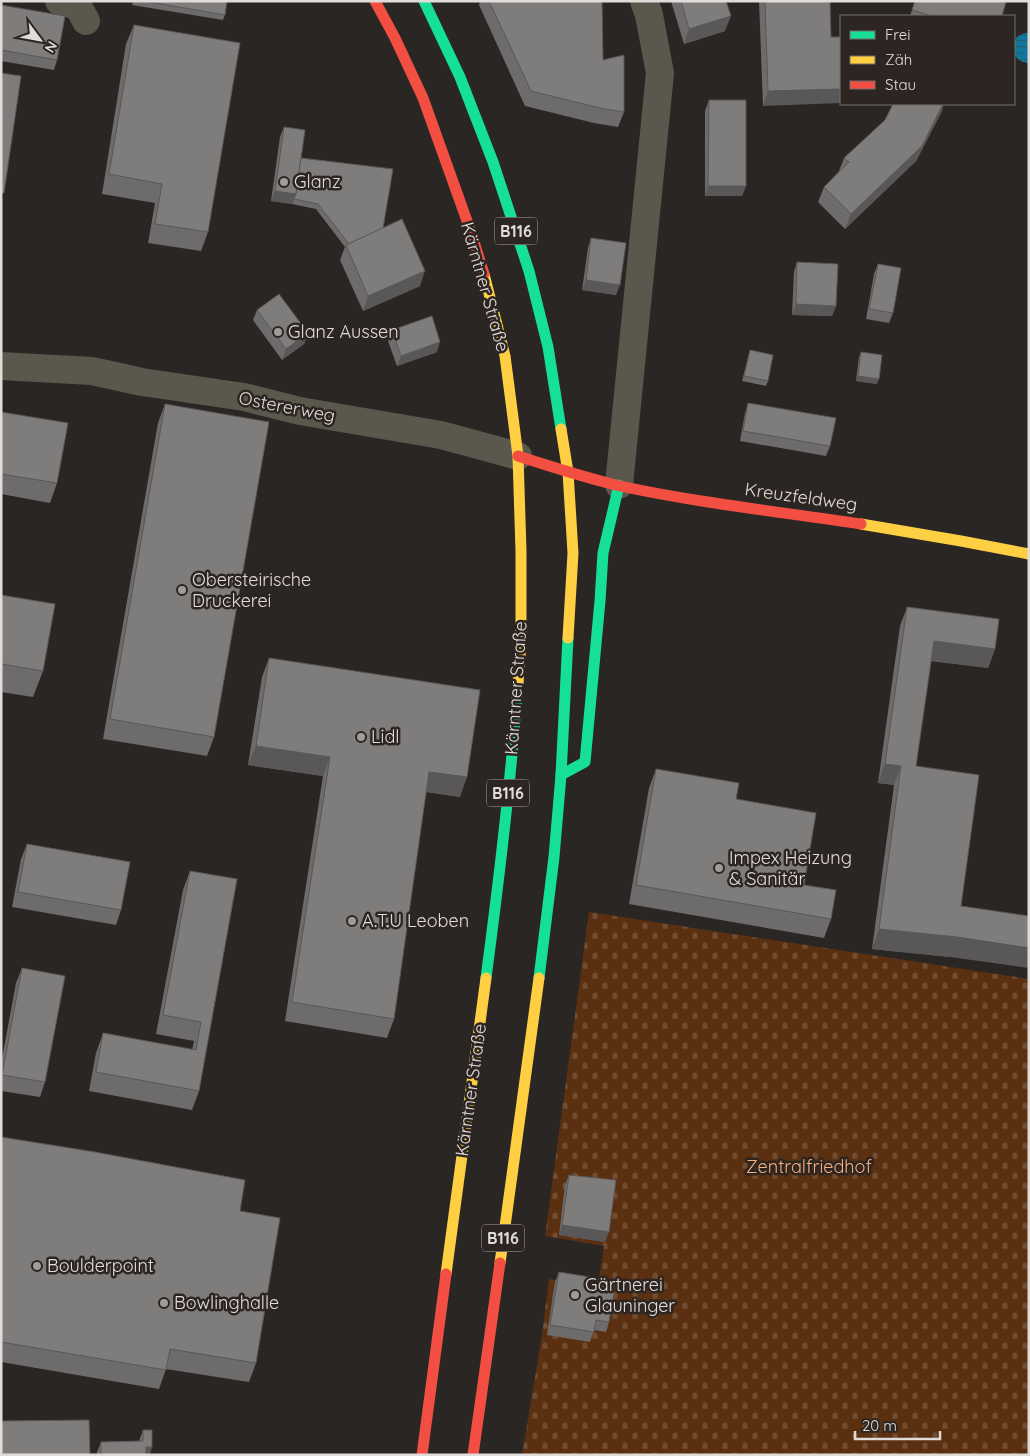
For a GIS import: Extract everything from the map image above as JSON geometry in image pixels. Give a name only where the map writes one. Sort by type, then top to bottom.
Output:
[{"type":"main road","name":"Kärntner Straße","points":[[375,1],[395,38],[423,98],[471,232],[485,277],[505,356],[518,456],[521,643],[514,736],[500,869],[422,1455]]},
{"type":"main road","name":"B116","points":[[424,1],[460,77],[493,162],[529,271],[548,347],[568,472],[573,553],[561,775],[554,857],[532,1031],[473,1455]]},
{"type":"main road","name":"Ostererweg","points":[[518,456],[568,472]]},
{"type":"main road","name":"Kreuzfeldweg","points":[[568,472],[670,495],[986,545],[1029,554]]},
{"type":"main road","points":[[561,775],[585,762],[603,553],[619,485]]},
{"type":"street","points":[[59,1],[78,6],[86,21]]},
{"type":"street","points":[[619,485],[660,73],[649,15],[644,1]]},
{"type":"street","name":"Ostererweg","points":[[1,366],[92,371],[142,382],[244,398],[300,411],[441,435],[518,456]]},
{"type":"green space","name":"Zentralfriedhof","points":[[589,912],[1029,979],[1029,1455],[522,1455],[542,1335],[549,1279],[598,1286],[604,1246],[545,1236]]},
{"type":"water","points":[[1029,33],[1029,63],[1022,62],[1015,54],[1015,39]]},
{"type":"building","points":[[144,1],[227,1],[225,15]]},
{"type":"building","points":[[489,1],[602,1],[603,60],[624,55],[624,112],[531,91]]},
{"type":"building","points":[[681,1],[726,1],[731,16],[689,29]]},
{"type":"building","points":[[765,1],[830,1],[831,37],[840,37],[840,89],[768,91]]},
{"type":"building","points":[[915,1],[1006,2],[1002,15],[929,15],[912,10]]},
{"type":"building","points":[[1,5],[65,16],[57,60],[1,50]]},
{"type":"building","points":[[134,25],[240,43],[208,232],[155,224],[162,184],[109,174]]},
{"type":"building","points":[[1,73],[21,76],[4,193],[1,193]]},
{"type":"building","points":[[709,100],[746,100],[746,186],[708,186]]},
{"type":"building","points":[[892,105],[942,105],[922,146],[851,214],[824,187],[849,162],[844,158],[885,120]]},
{"type":"building","name":"Glanz","points":[[284,127],[305,130],[296,194],[275,191]]},
{"type":"building","points":[[301,158],[393,169],[383,228],[349,244],[318,204],[294,199]]},
{"type":"building","points":[[402,219],[425,271],[368,296],[346,245]]},
{"type":"building","points":[[591,238],[626,243],[620,285],[586,280]]},
{"type":"building","points":[[797,262],[838,264],[836,306],[796,304]]},
{"type":"building","points":[[878,264],[901,268],[893,313],[869,309]]},
{"type":"building","points":[[279,294],[308,333],[286,349],[257,310]]},
{"type":"building","points":[[432,316],[440,342],[401,356],[392,330]]},
{"type":"building","points":[[750,350],[773,355],[768,381],[744,376]]},
{"type":"building","points":[[861,352],[882,355],[879,379],[858,376]]},
{"type":"building","points":[[748,403],[836,418],[830,446],[743,431]]},
{"type":"building","name":"Obersteirische Druckerei","points":[[165,404],[269,422],[214,737],[110,719]]},
{"type":"building","points":[[1,412],[68,423],[57,483],[1,474]]},
{"type":"building","points":[[1,595],[55,604],[43,671],[1,664]]},
{"type":"building","points":[[907,607],[999,619],[995,649],[934,641],[916,766],[979,775],[961,906],[1029,916],[1029,948],[957,937],[879,929],[901,766],[885,764]]},
{"type":"building","points":[[269,658],[480,690],[467,777],[429,772],[394,1019],[292,1002],[330,757],[256,746]]},
{"type":"building","name":"Impex Heizung & Sanitär","points":[[656,769],[739,783],[736,799],[816,813],[804,885],[836,890],[831,919],[636,885]]},
{"type":"building","points":[[27,844],[130,862],[121,910],[18,892]]},
{"type":"building","points":[[190,871],[237,879],[199,1091],[96,1072],[103,1033],[196,1050],[201,1022],[163,1015]]},
{"type":"building","points":[[22,968],[65,976],[45,1082],[2,1075]]},
{"type":"building","name":"Bowlinghalle","points":[[1,1137],[95,1152],[245,1180],[240,1211],[280,1218],[256,1363],[170,1349],[166,1370],[1,1342]]},
{"type":"building","points":[[569,1175],[616,1180],[609,1232],[562,1225]]},
{"type":"building","points":[[559,1272],[602,1279],[601,1291],[614,1293],[609,1322],[596,1320],[594,1332],[550,1325]]},
{"type":"building","points":[[89,1420],[90,1455],[1,1455],[1,1421]]},
{"type":"building","points":[[143,1430],[152,1430],[152,1447],[146,1447],[146,1455],[101,1455],[101,1442],[143,1441]]},
{"type":"traffic: fast","points":[[424,1],[460,77],[493,162],[529,271],[548,347],[561,429]]},
{"type":"traffic: fast","points":[[561,775],[585,762],[603,553],[619,485]]},
{"type":"traffic: fast","points":[[539,978],[554,857],[561,775],[568,638]]},
{"type":"traffic: fast","points":[[486,978],[512,757],[518,683]]},
{"type":"traffic: slow","points":[[484,274],[505,356],[518,456],[521,551],[521,643],[518,683]]},
{"type":"traffic: slow","points":[[561,429],[568,472],[573,553],[568,638]]},
{"type":"traffic: slow","points":[[861,524],[1029,554]]},
{"type":"traffic: slow","points":[[446,1274],[486,978]]},
{"type":"traffic: slow","points":[[500,1263],[539,978]]},
{"type":"traffic: jam","points":[[375,1],[395,38],[423,98],[484,274]]},
{"type":"traffic: jam","points":[[518,456],[594,479],[650,492],[861,524]]},
{"type":"traffic: jam","points":[[473,1455],[500,1263]]},
{"type":"traffic: jam","points":[[422,1455],[446,1274]]},
{"type":"place","name":"Glanz","points":[[284,182]]},
{"type":"place","name":"Glanz Aussen","points":[[278,332]]},
{"type":"place","name":"Obersteirische Druckerei","points":[[182,590]]},
{"type":"place","name":"Lidl","points":[[361,737]]},
{"type":"place","name":"Impex Heizung & Sanitär","points":[[719,868]]},
{"type":"place","name":"A.T.U Leoben","points":[[352,921]]},
{"type":"place","name":"Boulderpoint","points":[[37,1266]]},
{"type":"place","name":"Gärtnerei Glauninger","points":[[575,1295]]},
{"type":"place","name":"Bowlinghalle","points":[[164,1303]]}]
